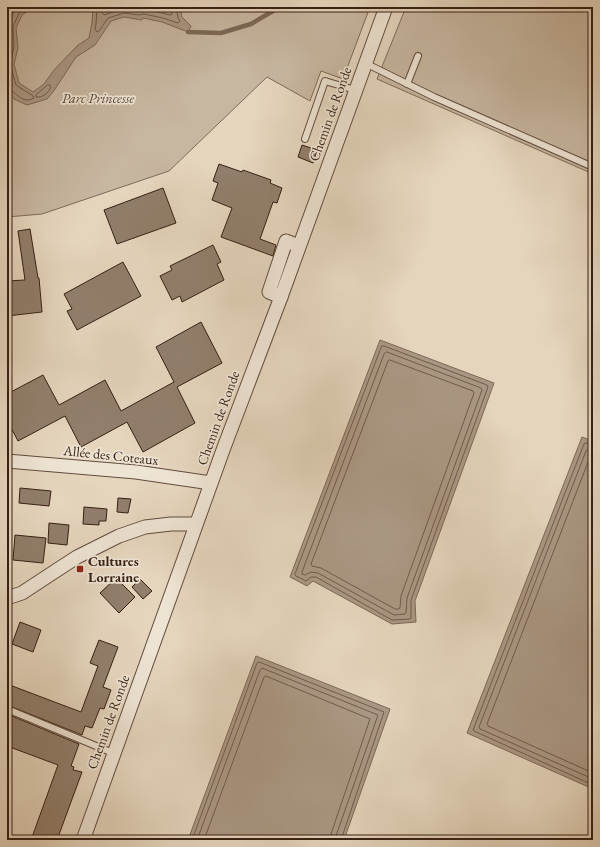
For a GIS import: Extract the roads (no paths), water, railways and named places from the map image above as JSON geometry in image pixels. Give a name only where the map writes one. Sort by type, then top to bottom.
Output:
[{"type":"street","name":"Chemin de Ronde","points":[[83,840],[196,524],[281,297],[386,7]]},
{"type":"street","name":"Allée des Coteaux","points":[[7,461],[136,472],[211,483]]},
{"type":"street","points":[[7,598],[22,593],[71,562],[119,536],[145,527],[171,524],[196,524]]},
{"type":"lane","points":[[407,84],[418,56]]},
{"type":"lane","points":[[365,63],[407,84],[593,167]]},
{"type":"lane","points":[[304,139],[325,81],[355,90]]},
{"type":"lane","points":[[7,709],[113,753]]},
{"type":"water","points":[[7,7],[34,7],[22,15],[16,28],[18,48],[14,64],[19,83],[33,92],[44,84],[54,70],[78,45],[89,38],[93,7],[180,7],[182,17],[191,26],[188,32],[162,22],[143,18],[142,20],[124,17],[111,21],[95,45],[76,57],[47,99],[27,105],[14,99],[7,92]]},
{"type":"water","points":[[380,340],[494,383],[415,601],[416,622],[392,624],[313,581],[307,586],[290,577]]},
{"type":"water","points":[[582,437],[593,441],[593,789],[467,733]]},
{"type":"water","points":[[256,656],[390,709],[344,840],[188,840]]},
{"type":"waterway","points":[[188,32],[221,33],[251,24],[278,7]]},
{"type":"place","name":"Cultures Lorraine","points":[[80,569]]},
{"type":"park label","name":"Parc Princesse","points":[[98,98]]}]
